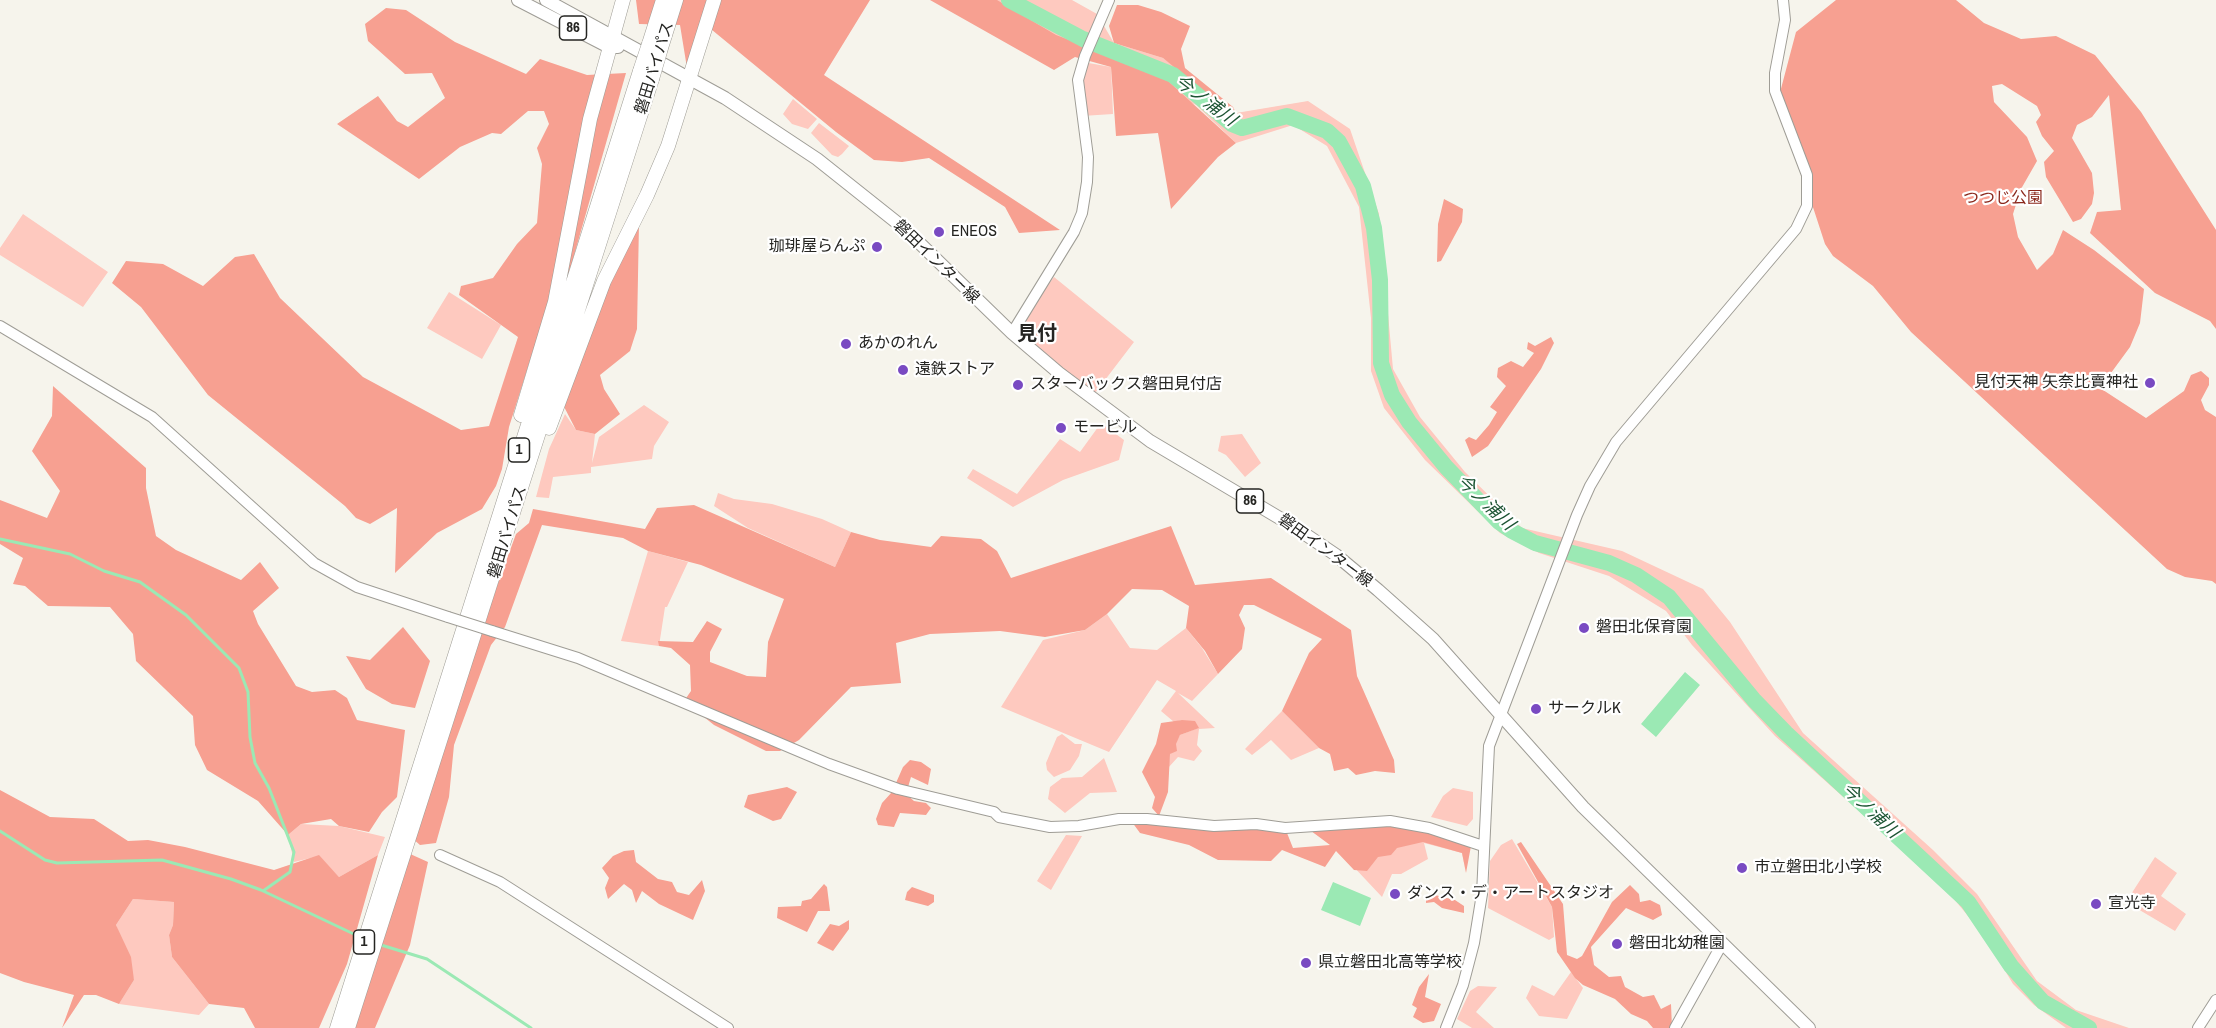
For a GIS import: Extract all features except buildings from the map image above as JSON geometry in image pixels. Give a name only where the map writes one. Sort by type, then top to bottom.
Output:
[{"type":"highway","points":[[502,529],[522,415],[555,302],[583,153],[623,0]]},
{"type":"highway","name":"磐田バイパス","points":[[655,46],[663,0]]},
{"type":"highway","name":"磐田バイパス","points":[[337,1028],[406,831],[655,46],[676,0]]},
{"type":"highway","points":[[502,529],[604,281],[647,195],[691,78],[714,0]]},
{"type":"highway","name":"磐田バイパス","points":[[348,1028],[397,858]]},
{"type":"main road","name":"磐田インター線","points":[[518,0],[611,41],[631,47],[691,78],[770,126],[864,195],[905,230],[1012,333],[1149,441],[1293,526],[1336,555],[1400,607],[1501,712],[1583,807],[1809,1028]]},
{"type":"main road","name":"磐田インター線","points":[[546,0],[611,41]]},
{"type":"street","points":[[1012,333],[1074,232],[1082,213],[1088,157],[1078,80],[1085,56],[1109,0]]},
{"type":"street","points":[[1446,1028],[1463,985],[1474,943],[1482,894],[1486,769],[1489,746],[1557,564],[1590,486],[1616,442],[1803,217],[1808,198],[1807,176],[1775,91],[1775,73],[1785,20],[1783,0]]},
{"type":"street","points":[[0,326],[152,417],[314,563],[357,587],[578,658],[836,767],[928,798],[984,809],[994,812],[999,817],[1050,827],[1079,826],[1119,819],[1147,819],[1214,826],[1256,824],[1285,828],[1390,821],[1429,828],[1483,846]]},
{"type":"street","points":[[440,855],[500,882],[728,1028]]},
{"type":"street","points":[[1675,1028],[1699,980],[1722,944]]},
{"type":"street","points":[[2198,1028],[2216,1000]]},
{"type":"shaded area","points":[[995,0],[1072,0],[1097,14],[1114,43],[1163,58],[1236,113],[1308,101],[1350,129],[1379,214],[1393,369],[1420,417],[1465,472],[1522,528],[1622,551],[1703,589],[1730,622],[1803,733],[1933,850],[1977,894],[2037,981],[2076,1010],[2129,1028],[2066,1028],[2034,1005],[2013,984],[1983,934],[1944,887],[1775,736],[1692,645],[1666,611],[1609,576],[1539,553],[1500,533],[1425,460],[1384,408],[1371,371],[1371,318],[1359,207],[1327,146],[1293,125],[1236,143],[1196,105],[1044,36]]},
{"type":"shaded area","points":[[1083,62],[1111,67],[1113,114],[1082,116]]},
{"type":"shaded area","points":[[793,99],[817,119],[808,129],[792,124],[783,114]]},
{"type":"shaded area","points":[[819,123],[849,146],[838,157],[832,155],[811,133]]},
{"type":"shaded area","points":[[23,214],[108,272],[83,307],[0,255],[0,248]]},
{"type":"shaded area","points":[[1054,277],[1134,342],[1092,397],[1012,333]]},
{"type":"shaded area","points":[[449,292],[501,325],[482,359],[427,328]]},
{"type":"shaded area","points":[[644,405],[669,422],[654,446],[652,459],[591,467],[591,473],[553,477],[549,498],[536,497],[549,449],[565,414],[576,430],[595,434],[592,463],[599,437]]},
{"type":"shaded area","points":[[1101,423],[1124,440],[1119,460],[1063,480],[1013,507],[967,478],[973,469],[1017,494],[1060,439],[1080,452]]},
{"type":"shaded area","points":[[1242,434],[1261,463],[1245,477],[1226,455],[1218,451],[1221,436]]},
{"type":"shaded area","points":[[718,493],[734,499],[772,504],[822,519],[851,532],[835,567],[748,528],[714,506]]},
{"type":"shaded area","points":[[648,551],[688,562],[665,607],[659,646],[621,641]]},
{"type":"shaded area","points":[[1107,614],[1130,648],[1157,650],[1186,628],[1218,674],[1192,701],[1178,693],[1215,728],[1199,729],[1197,745],[1202,751],[1194,761],[1178,757],[1168,768],[1170,754],[1180,735],[1198,728],[1182,720],[1174,722],[1161,711],[1176,691],[1157,680],[1109,752],[1001,707],[1043,640],[1085,630]]},
{"type":"shaded area","points":[[1685,672],[1700,685],[1656,737],[1641,724]]},
{"type":"shaded area","points":[[1282,711],[1319,748],[1291,760],[1271,740],[1252,755],[1245,749]]},
{"type":"shaded area","points":[[1062,734],[1075,744],[1082,744],[1079,756],[1070,770],[1054,777],[1047,770],[1046,763],[1057,737]]},
{"type":"shaded area","points":[[1104,758],[1117,792],[1090,793],[1065,813],[1048,799],[1050,787],[1062,778],[1082,777]]},
{"type":"shaded area","points":[[1453,788],[1473,792],[1473,819],[1467,826],[1431,817],[1443,796]]},
{"type":"shaded area","points":[[301,824],[339,826],[385,837],[378,855],[339,877],[319,856],[294,862],[288,835]]},
{"type":"shaded area","points":[[1307,828],[1460,838],[1466,873],[1462,853],[1424,843],[1428,859],[1401,874],[1392,874],[1382,897],[1335,847]]},
{"type":"shaded area","points":[[1066,835],[1082,836],[1051,890],[1037,881]]},
{"type":"shaded area","points":[[1512,839],[1552,907],[1554,937],[1549,940],[1488,908],[1490,861],[1501,845]]},
{"type":"shaded area","points":[[2155,857],[2177,873],[2161,896],[2186,914],[2175,931],[2126,902]]},
{"type":"shaded area","points":[[1333,882],[1371,898],[1360,926],[1321,910]]},
{"type":"shaded area","points":[[133,899],[174,902],[173,925],[169,935],[172,957],[209,1004],[199,1015],[119,1004],[134,980],[116,925]]},
{"type":"shaded area","points":[[1571,972],[1583,988],[1567,1019],[1539,1016],[1526,998],[1532,985],[1554,996]]},
{"type":"shaded area","points":[[1478,986],[1497,987],[1476,1012],[1494,1028],[1472,1028],[1457,1019],[1470,991]]},
{"type":"green space","points":[[636,0],[870,0],[824,75],[1060,230],[1019,233],[1005,207],[929,158],[902,162],[874,160],[836,132],[706,25],[687,68],[680,25],[639,24]]},
{"type":"green space","points":[[930,0],[997,0],[1056,35],[1131,63],[1168,81],[1236,143],[1218,157],[1171,209],[1158,133],[1116,136],[1111,67],[1075,57],[1054,70]]},
{"type":"green space","name":"つつじ公園","points":[[1836,0],[1956,0],[1984,23],[2021,39],[2056,36],[2095,55],[2141,112],[2216,230],[2216,329],[2210,321],[2155,293],[2090,233],[2097,212],[2121,210],[2109,95],[2092,117],[2077,125],[2072,138],[2092,173],[2094,193],[2092,204],[2081,219],[2073,222],[2046,177],[2044,162],[2054,151],[2042,136],[2036,122],[2041,115],[2037,106],[2002,84],[1992,86],[1994,102],[2027,137],[2037,161],[2021,189],[2013,214],[2018,237],[2037,270],[2053,254],[2063,230],[2094,250],[2144,289],[2140,323],[2130,347],[2100,388],[2146,418],[2184,391],[2191,375],[2201,371],[2209,378],[2209,385],[2201,400],[2205,410],[2216,417],[2216,584],[2212,581],[2185,577],[2167,569],[1911,332],[1873,286],[1833,256],[1825,244],[1778,100],[1796,32]]},
{"type":"green space","points":[[1117,5],[1138,5],[1161,12],[1190,26],[1181,49],[1185,68],[1233,107],[1236,113],[1208,95],[1163,58],[1114,43],[1109,26]]},
{"type":"green space","points":[[386,8],[406,10],[455,42],[526,74],[540,59],[587,75],[626,73],[563,294],[534,348],[509,427],[502,469],[496,486],[482,509],[437,533],[395,573],[397,508],[370,524],[356,518],[345,506],[208,395],[141,307],[112,283],[126,261],[163,264],[203,286],[235,257],[254,254],[280,298],[363,377],[461,430],[489,426],[518,337],[459,295],[461,286],[493,278],[517,244],[537,223],[542,164],[537,148],[549,124],[544,111],[528,111],[501,134],[492,133],[460,147],[419,179],[337,124],[378,96],[397,121],[408,127],[445,98],[432,73],[405,74],[368,41],[365,24]]},
{"type":"green space","points":[[1444,199],[1463,209],[1462,222],[1441,261],[1437,262],[1438,224]]},
{"type":"green space","points":[[639,223],[637,329],[630,351],[600,375],[604,389],[620,414],[595,434],[576,430],[559,397],[601,309],[615,269]]},
{"type":"green space","points":[[1551,337],[1554,343],[1541,369],[1488,446],[1472,457],[1465,440],[1469,437],[1476,440],[1489,425],[1497,412],[1490,407],[1506,386],[1497,377],[1498,368],[1511,361],[1523,367],[1534,353],[1527,349],[1528,342],[1535,346]]},
{"type":"green space","points":[[53,386],[146,468],[146,488],[156,536],[176,550],[241,580],[260,562],[279,588],[253,611],[258,624],[296,686],[312,692],[335,690],[347,698],[357,720],[405,730],[397,797],[382,812],[369,832],[339,826],[331,819],[301,824],[288,835],[258,801],[207,770],[195,745],[193,716],[136,661],[133,634],[110,607],[48,606],[25,586],[13,584],[23,558],[0,544],[0,500],[47,518],[60,491],[32,451],[52,416]]},
{"type":"green space","points":[[694,505],[835,567],[851,532],[880,540],[931,547],[941,536],[981,539],[997,551],[1011,578],[1171,526],[1195,585],[1271,578],[1351,630],[1357,676],[1394,760],[1395,773],[1375,771],[1356,775],[1348,768],[1334,771],[1330,754],[1319,748],[1282,711],[1309,653],[1322,639],[1254,605],[1244,605],[1239,615],[1245,628],[1242,649],[1218,674],[1205,651],[1186,628],[1189,606],[1162,590],[1132,589],[1107,614],[1085,630],[1045,637],[1000,631],[930,634],[896,643],[901,683],[851,687],[799,740],[780,751],[766,751],[714,725],[684,701],[691,691],[690,665],[671,648],[659,646],[658,641],[693,642],[707,621],[722,629],[710,652],[710,662],[747,676],[766,677],[768,642],[784,599],[701,565],[648,551],[623,538],[542,525],[505,627],[491,645],[454,745],[449,797],[436,843],[420,845],[412,838],[435,755],[516,534],[529,523],[533,509],[645,529],[657,508]]},
{"type":"green space","points":[[403,627],[430,661],[415,708],[392,704],[366,689],[346,656],[370,660]]},
{"type":"green space","points":[[1195,721],[1199,728],[1180,735],[1176,744],[1177,751],[1170,754],[1168,792],[1159,816],[1152,808],[1155,797],[1142,772],[1156,744],[1161,723]]},
{"type":"green space","points":[[910,760],[921,762],[931,769],[928,785],[911,777],[906,794],[914,801],[926,803],[931,808],[926,815],[900,813],[894,827],[878,825],[876,819],[882,803],[892,792],[903,767]]},
{"type":"green space","points":[[787,787],[797,792],[781,819],[773,821],[744,807],[748,795]]},
{"type":"green space","points":[[0,790],[50,817],[94,819],[128,841],[148,840],[185,847],[274,870],[319,855],[339,877],[378,855],[347,964],[319,1028],[255,1028],[244,1008],[209,1004],[172,957],[169,935],[173,925],[174,902],[133,899],[116,925],[131,957],[134,980],[119,1004],[96,995],[84,995],[62,1028],[74,995],[0,973]]},
{"type":"green space","points":[[1129,818],[1285,828],[1293,848],[1330,845],[1307,828],[1379,822],[1421,829],[1471,846],[1466,873],[1462,853],[1423,842],[1397,848],[1391,855],[1378,857],[1367,871],[1354,870],[1336,851],[1325,867],[1282,850],[1271,861],[1218,860],[1189,845],[1140,833]]},
{"type":"green space","points":[[1521,842],[1563,904],[1567,955],[1577,959],[1582,956],[1612,902],[1630,885],[1639,894],[1640,902],[1650,900],[1660,905],[1662,915],[1653,920],[1626,908],[1591,947],[1594,965],[1609,977],[1621,976],[1625,987],[1643,997],[1654,995],[1661,1009],[1671,1004],[1672,1028],[1653,1028],[1647,1021],[1631,1014],[1615,999],[1583,985],[1575,978],[1557,952],[1552,907],[1517,844]]},
{"type":"green space","points":[[634,850],[636,862],[658,879],[672,882],[677,892],[689,895],[702,880],[705,891],[693,920],[659,904],[642,891],[636,903],[632,890],[624,884],[608,899],[605,888],[609,878],[602,868],[613,856]]},
{"type":"green space","points":[[408,853],[428,862],[410,945],[375,1028],[350,1028],[375,965],[381,923]]},
{"type":"green space","points":[[824,884],[827,887],[830,911],[818,911],[807,932],[777,918],[778,907],[801,906],[802,901],[811,899]]},
{"type":"green space","points":[[912,887],[934,895],[934,902],[928,906],[905,900],[907,892]]},
{"type":"green space","points":[[1431,894],[1455,900],[1464,906],[1464,913],[1442,908],[1434,902],[1426,903],[1426,899]]},
{"type":"green space","points":[[849,920],[849,929],[833,951],[817,943],[830,924],[839,926]]},
{"type":"green space","points":[[1429,974],[1425,997],[1441,1004],[1434,1021],[1423,1023],[1413,1017],[1417,1008],[1412,1005],[1419,987]]},
{"type":"waterway","name":"今ノ浦川","points":[[1009,0],[1083,39],[1173,75],[1232,124],[1242,128],[1287,116],[1327,131],[1339,142],[1363,186],[1374,228],[1380,280],[1381,363],[1392,395],[1409,422],[1446,467],[1499,522],[1512,531],[1535,543],[1609,563],[1636,575],[1669,597],[1754,700],[1786,733],[1968,902],[2011,966],[2043,1002],[2089,1028]]},
{"type":"waterway","points":[[0,539],[70,554],[104,571],[140,582],[186,615],[239,668],[248,692],[250,737],[255,763],[269,788],[294,852],[290,872],[263,891]]},
{"type":"waterway","points":[[0,831],[45,860],[57,863],[162,860],[231,879],[261,890],[360,937]]},
{"type":"waterway","points":[[381,945],[427,959],[531,1028]]},
{"type":"place","name":"ENEOS","points":[[939,232]]},
{"type":"place","name":"珈琲屋らんぷ","points":[[877,247]]},
{"type":"place","name":"あかのれん","points":[[846,344]]},
{"type":"place","name":"遠鉄ストア","points":[[903,370]]},
{"type":"place","name":"見付天神 矢奈比賣神社","points":[[2150,383]]},
{"type":"place","name":"スターバックス磐田見付店","points":[[1018,385]]},
{"type":"place","name":"モービル","points":[[1061,428]]},
{"type":"place","name":"磐田北保育園","points":[[1584,628]]},
{"type":"place","name":"サークルK","points":[[1536,709]]},
{"type":"place","name":"市立磐田北小学校","points":[[1742,868]]},
{"type":"place","name":"ダンス・デ・アートスタジオ","points":[[1395,894]]},
{"type":"place","name":"宣光寺","points":[[2096,904]]},
{"type":"place","name":"磐田北幼稚園","points":[[1617,944]]},
{"type":"place","name":"県立磐田北高等学校","points":[[1306,963]]},
{"type":"district","name":"見付","points":[[1037,335]]}]
